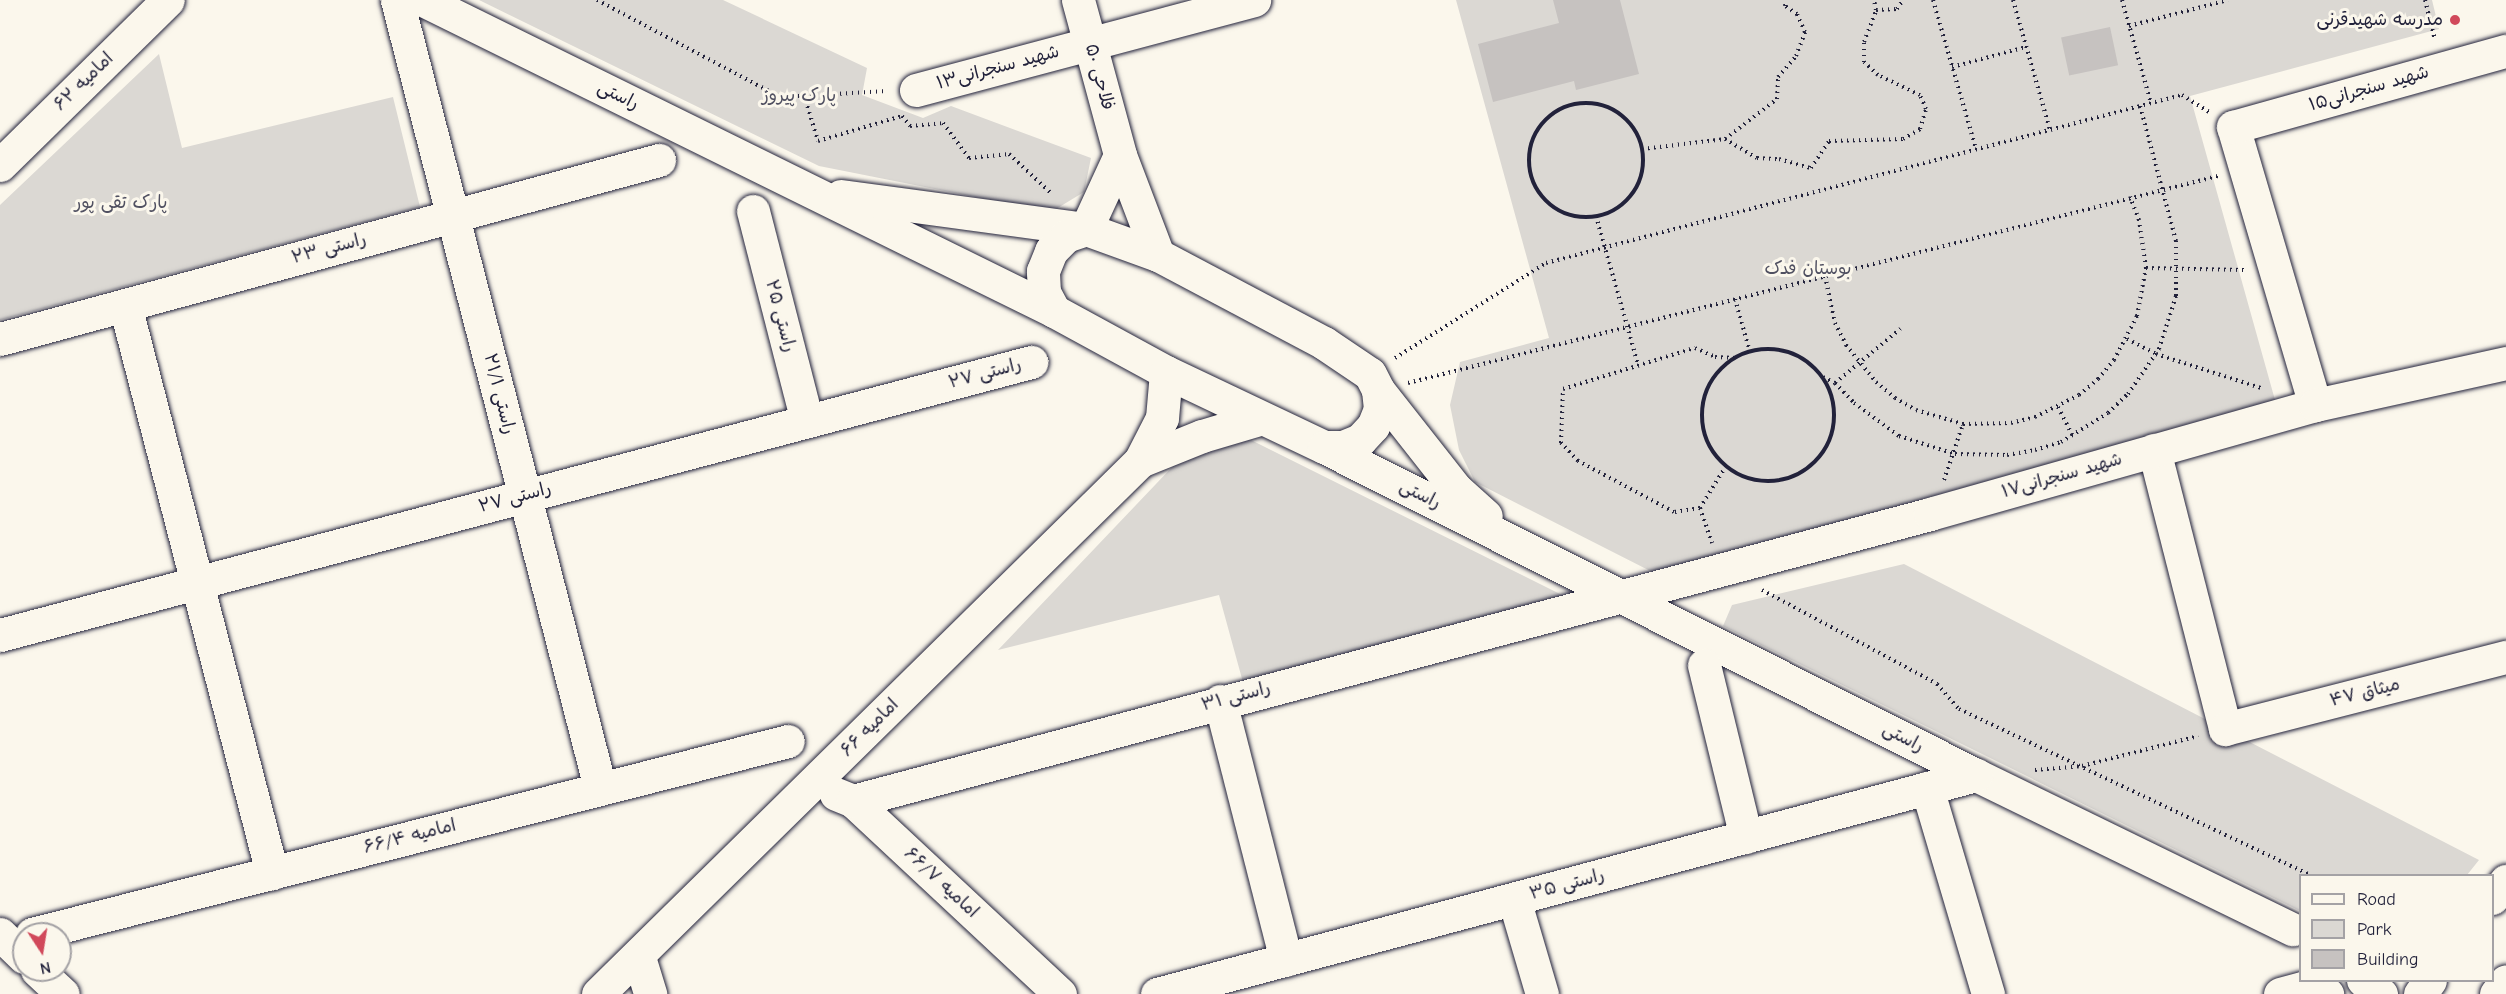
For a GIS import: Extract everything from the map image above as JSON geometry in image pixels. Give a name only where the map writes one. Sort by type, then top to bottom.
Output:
[{"type":"main road","name":"امامیه ۶۲","points":[[0,165],[168,0]]},
{"type":"main road","name":"راستی ۲۱/۱","points":[[397,0],[600,788]]},
{"type":"main road","name":"راستی","points":[[423,0],[1054,311],[1258,419],[1324,447],[1976,775],[2298,932]]},
{"type":"main road","name":"فلاحی ۵۰","points":[[1078,0],[1120,155],[1158,255]]},
{"type":"main road","name":"شهید سنجرانی۱۳","points":[[916,90],[1254,0]]},
{"type":"main road","name":"شهید سنجرانی۱۵","points":[[2233,127],[2506,51]]},
{"type":"main road","points":[[2233,127],[2273,271],[2315,405]]},
{"type":"main road","points":[[1054,311],[1044,292],[1043,271],[1051,251],[1066,236],[1086,229],[1120,155]]},
{"type":"main road","name":"راستی ۲۳","points":[[0,339],[659,160]]},
{"type":"main road","name":"راستی","points":[[813,193],[1086,229],[1158,255],[1324,343],[1374,382],[1456,489],[1516,543]]},
{"type":"main road","name":"راستی ۲۵","points":[[753,211],[807,421]]},
{"type":"main road","points":[[125,305],[272,873]]},
{"type":"main road","name":"راستی ۲۷","points":[[0,635],[1030,362]]},
{"type":"main road","name":"شهید سنجرانی۱۷","points":[[1620,596],[1930,514],[2315,405],[2506,363]]},
{"type":"main road","points":[[1140,461],[1162,418],[1166,372]]},
{"type":"main road","points":[[1324,447],[1343,447],[1360,440],[1373,426],[1380,409],[1374,382]]},
{"type":"main road","points":[[1140,461],[1202,436],[1258,419]]},
{"type":"main road","points":[[2154,450],[2225,729]]},
{"type":"main road","name":"امامیه ۶۶","points":[[598,994],[639,957],[1140,461]]},
{"type":"main road","name":"راستی ۳۱","points":[[853,801],[1220,701],[1620,596]]},
{"type":"main road","name":"میثاق ۴۷","points":[[2225,729],[2506,657]]},
{"type":"main road","points":[[1704,665],[1746,837]]},
{"type":"main road","points":[[1220,701],[1286,960]]},
{"type":"main road","name":"امامیه ۶۶/۴","points":[[72,926],[788,741]]},
{"type":"main road","name":"راستی ۳۵","points":[[1157,994],[1976,775]]},
{"type":"main road","name":"امامیه ۶۶/۷","points":[[813,785],[853,801],[1060,994]]},
{"type":"main road","points":[[1927,788],[1988,994]]},
{"type":"main road","points":[[2494,897],[2506,881]]},
{"type":"main road","points":[[1514,899],[1542,994]]},
{"type":"main road","points":[[639,957],[650,994]]},
{"type":"main road","points":[[2496,994],[2506,981]]},
{"type":"main road","points":[[50,982],[63,994]]},
{"type":"main road","points":[[2364,982],[2381,994]]},
{"type":"main road","points":[[2420,994],[2429,982]]},
{"type":"main road","points":[[2280,994],[2302,988],[2327,994]]},
{"type":"path","points":[[597,0],[780,97],[916,90]]},
{"type":"path","points":[[1642,149],[1725,139],[1777,99],[1779,77],[1796,56],[1805,32],[1797,14],[1785,6],[1786,0]]},
{"type":"path","points":[[1725,139],[1757,158],[1779,159],[1811,168],[1829,141],[1903,139],[1920,129],[1926,109],[1920,95],[1878,75],[1864,63],[1864,42],[1876,10],[1874,0]]},
{"type":"path","points":[[1876,10],[1898,9],[1904,0]]},
{"type":"path","points":[[1933,0],[1976,149]]},
{"type":"path","points":[[2013,0],[2049,130]]},
{"type":"path","points":[[2122,0],[2151,103]]},
{"type":"path","points":[[2129,26],[2228,0]]},
{"type":"path","points":[[2425,0],[2442,69]]},
{"type":"path","points":[[1952,67],[2026,47]]},
{"type":"path","points":[[804,95],[818,141],[902,116],[910,126],[943,123],[969,158],[1008,154],[1055,197]]},
{"type":"path","points":[[1374,382],[1546,263],[2182,95],[2233,127]]},
{"type":"path","points":[[1597,104],[1629,122],[1642,149],[1642,171],[1633,192],[1611,212],[1596,216],[1567,214],[1542,197],[1529,171],[1528,155],[1538,128],[1560,108],[1597,104]]},
{"type":"path","points":[[1822,376],[1834,405],[1831,436],[1814,463],[1801,473],[1770,482],[1739,475],[1726,466],[1707,441],[1702,410],[1712,380],[1736,358],[1750,352],[1782,351],[1811,364],[1822,376],[1835,383],[1854,403],[1899,436],[1955,454],[2007,455],[2035,450],[2073,435],[2108,413],[2128,394],[2156,354],[2169,323],[2178,269],[2171,214],[2140,106]]},
{"type":"path","points":[[1374,382],[1628,327],[2130,197],[2245,170]]},
{"type":"path","points":[[1825,276],[1836,323],[1859,363],[1895,398],[1916,410],[1963,424],[2012,423],[2058,407],[2098,379],[2127,339],[2139,309],[2146,268],[2139,220],[2130,197]]},
{"type":"path","points":[[1596,216],[1638,363]]},
{"type":"path","points":[[2146,268],[2273,271]]},
{"type":"path","points":[[1735,299],[1750,352]]},
{"type":"path","points":[[1835,383],[1900,329]]},
{"type":"path","points":[[2127,339],[2156,354],[2270,391]]},
{"type":"path","points":[[1726,466],[1700,508],[1674,512],[1578,461],[1562,442],[1563,389],[1638,363],[1695,348],[1715,357],[1736,358]]},
{"type":"path","points":[[2058,407],[2094,466]]},
{"type":"path","points":[[1930,514],[1955,454],[1963,424]]},
{"type":"path","points":[[1700,508],[1720,568],[1937,684],[1959,709],[2309,874]]},
{"type":"path","points":[[2023,771],[2082,766],[2225,729]]},
{"type":"green space","name":"پارک پیروز","points":[[479,0],[723,0],[867,68],[862,95],[923,118],[951,106],[1091,158],[1084,192],[1051,212],[819,166]]},
{"type":"green space","name":"بوستان فدک","points":[[1456,0],[2432,0],[2439,29],[2190,96],[2275,400],[1670,581],[1475,482],[1459,450],[1450,405],[1460,362],[1549,338]]},
{"type":"green space","name":"پارک تقی پور","points":[[159,54],[182,148],[393,97],[420,207],[0,320],[0,205]]},
{"type":"green space","points":[[1249,439],[1586,607],[1247,697],[1219,595],[998,650],[1175,464]]},
{"type":"green space","points":[[1904,564],[2479,860],[2468,874],[2299,874],[2299,911],[1723,626],[1732,605]]},
{"type":"building","points":[[1553,0],[1620,0],[1639,74],[1576,90],[1574,81],[1493,102],[1478,44],[1559,23]]},
{"type":"building","points":[[2110,27],[2118,65],[2069,76],[2061,37]]},
{"type":"place","name":"مدرسه شهیدقرنی","points":[[2455,20]]}]
